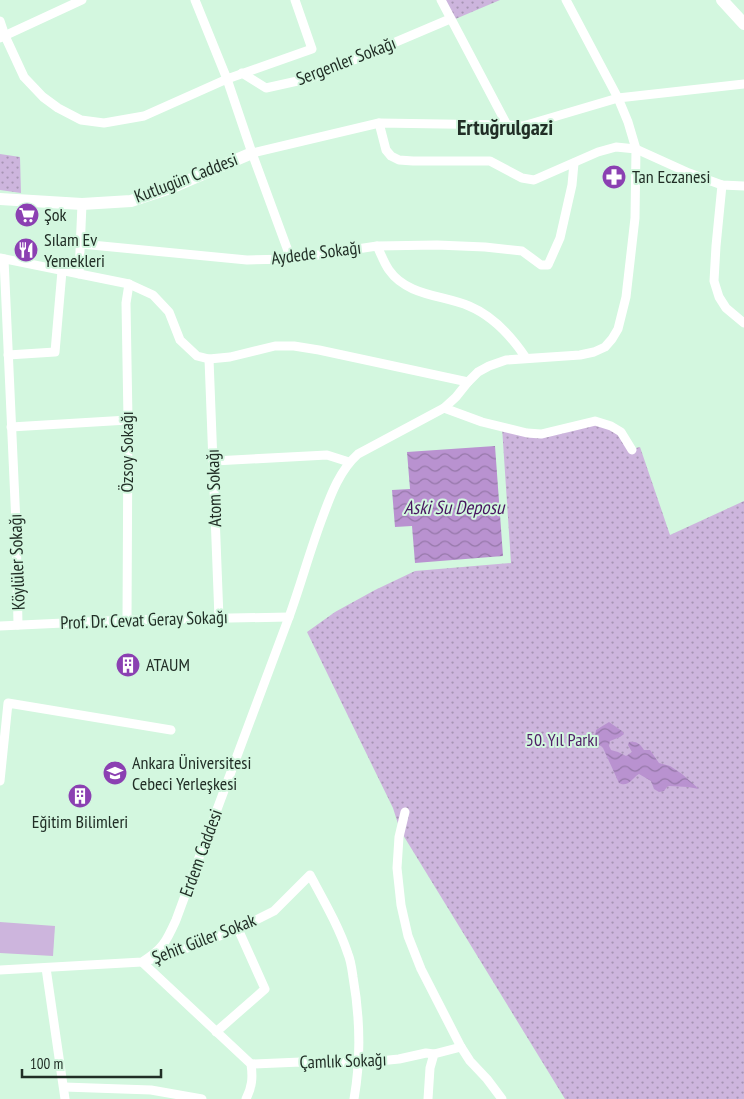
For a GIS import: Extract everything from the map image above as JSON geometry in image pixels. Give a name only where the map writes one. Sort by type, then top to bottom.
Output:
[{"type":"street","points":[[3,37],[82,0]]},
{"type":"street","points":[[195,0],[227,79],[291,259]]},
{"type":"street","points":[[0,21],[3,37],[24,77],[43,97],[58,108],[81,120],[104,123],[144,116],[227,79],[312,49],[295,0]]},
{"type":"street","points":[[441,0],[507,125]]},
{"type":"street","points":[[214,461],[327,455],[349,462],[358,454],[444,408],[478,372],[489,366],[506,360],[580,355],[605,347],[612,340],[618,329],[626,297],[635,218],[636,149],[618,98],[566,0]]},
{"type":"street","points":[[723,0],[744,24]]},
{"type":"street","name":"Sergenler Sokağı","points":[[242,74],[266,88],[311,78],[450,19]]},
{"type":"street","points":[[252,153],[379,123],[522,126],[618,98],[744,84]]},
{"type":"street","points":[[379,123],[386,150],[391,156],[399,160],[490,161],[522,178],[534,180],[598,152],[616,147],[636,149],[722,185],[744,186]]},
{"type":"street","name":"Kutlugün Caddesi","points":[[0,198],[82,204],[131,201],[173,187],[252,153]]},
{"type":"street","name":"Aydede Sokağı","points":[[81,244],[247,260],[291,259],[377,246],[485,246],[522,251],[541,264],[548,265],[560,238],[572,185],[574,163]]},
{"type":"street","points":[[722,185],[714,281],[719,297],[726,308],[744,323]]},
{"type":"street","points":[[79,274],[82,204]]},
{"type":"street","points":[[377,246],[389,270],[404,284],[423,293],[470,307],[485,315],[514,340],[526,358]]},
{"type":"street","points":[[2,259],[129,284],[153,295],[170,312],[180,340],[197,356],[209,359],[230,357],[275,346],[294,346],[468,382]]},
{"type":"street","name":"Köylüler Sokağı","points":[[2,259],[16,524],[18,625]]},
{"type":"street","points":[[8,355],[55,352],[62,271]]},
{"type":"street","name":"Özsoy Sokağı","points":[[127,620],[128,420],[126,303],[129,284]]},
{"type":"street","name":"Atom Sokağı","points":[[209,359],[219,618]]},
{"type":"street","points":[[444,408],[482,422],[528,434],[541,434],[595,422],[611,426],[621,432],[632,450]]},
{"type":"street","points":[[11,427],[128,420]]},
{"type":"street","name":"Erdem Caddesi","points":[[142,962],[153,955],[166,942],[176,920],[289,617],[325,510],[349,462]]},
{"type":"street","name":"Prof. Dr. Cevat Geray Sokağı","points":[[0,626],[127,620],[289,617]]},
{"type":"street","points":[[0,781],[8,703],[171,730]]},
{"type":"street","points":[[405,812],[399,837],[397,868],[400,905],[408,936],[421,969],[461,1047],[470,1061],[502,1099]]},
{"type":"street","name":"Şehit Güler Sokak","points":[[142,962],[171,954],[238,929],[274,911],[310,875],[338,928],[349,956],[356,994],[358,1063]]},
{"type":"street","points":[[216,1032],[265,989],[238,929]]},
{"type":"street","points":[[0,970],[142,962],[251,1064],[253,1076],[251,1089],[246,1099]]},
{"type":"street","points":[[46,968],[65,1099]]},
{"type":"street","name":"Çamlık Sokağı","points":[[251,1064],[301,1062],[358,1063],[399,1059],[426,1053],[434,1054],[461,1047]]},
{"type":"street","points":[[428,1099],[430,1068],[434,1054]]},
{"type":"street","points":[[354,1099],[358,1063]]},
{"type":"street","points":[[64,1087],[202,1099]]},
{"type":"green space","points":[[444,0],[500,0],[453,20]]},
{"type":"green space","points":[[0,154],[20,157],[21,193],[0,190]]},
{"type":"green space","name":"50. Yıl Parkı","points":[[595,421],[611,426],[632,449],[640,447],[670,535],[744,501],[744,1099],[565,1099],[400,830],[393,808],[307,632],[335,612],[415,571],[511,563],[502,427],[527,433]]},
{"type":"green space","points":[[0,922],[55,926],[53,956],[0,953]]},
{"type":"water","name":"Aski Su Deposu","points":[[495,446],[503,556],[415,563],[412,526],[395,527],[392,490],[410,489],[407,452]]},
{"type":"water","points":[[609,722],[624,734],[610,741],[609,746],[611,750],[626,756],[632,752],[628,745],[629,742],[636,743],[644,750],[650,750],[659,763],[670,766],[699,789],[669,786],[664,791],[659,792],[654,789],[651,781],[639,774],[625,784],[619,783],[603,748],[594,744],[596,730]]},
{"type":"place","name":"Tan Eczanesi","points":[[614,177]]},
{"type":"place","name":"Şok","points":[[27,215]]},
{"type":"place","name":"Sılam Ev Yemekleri","points":[[26,250]]},
{"type":"place","name":"ATAUM","points":[[128,665]]},
{"type":"place","name":"Ankara Üniversitesi Cebeci Yerleşkesi","points":[[115,773]]},
{"type":"place","name":"Eğitim Bilimleri","points":[[80,796]]},
{"type":"district","name":"Ertuğrulgazi","points":[[505,127]]}]
